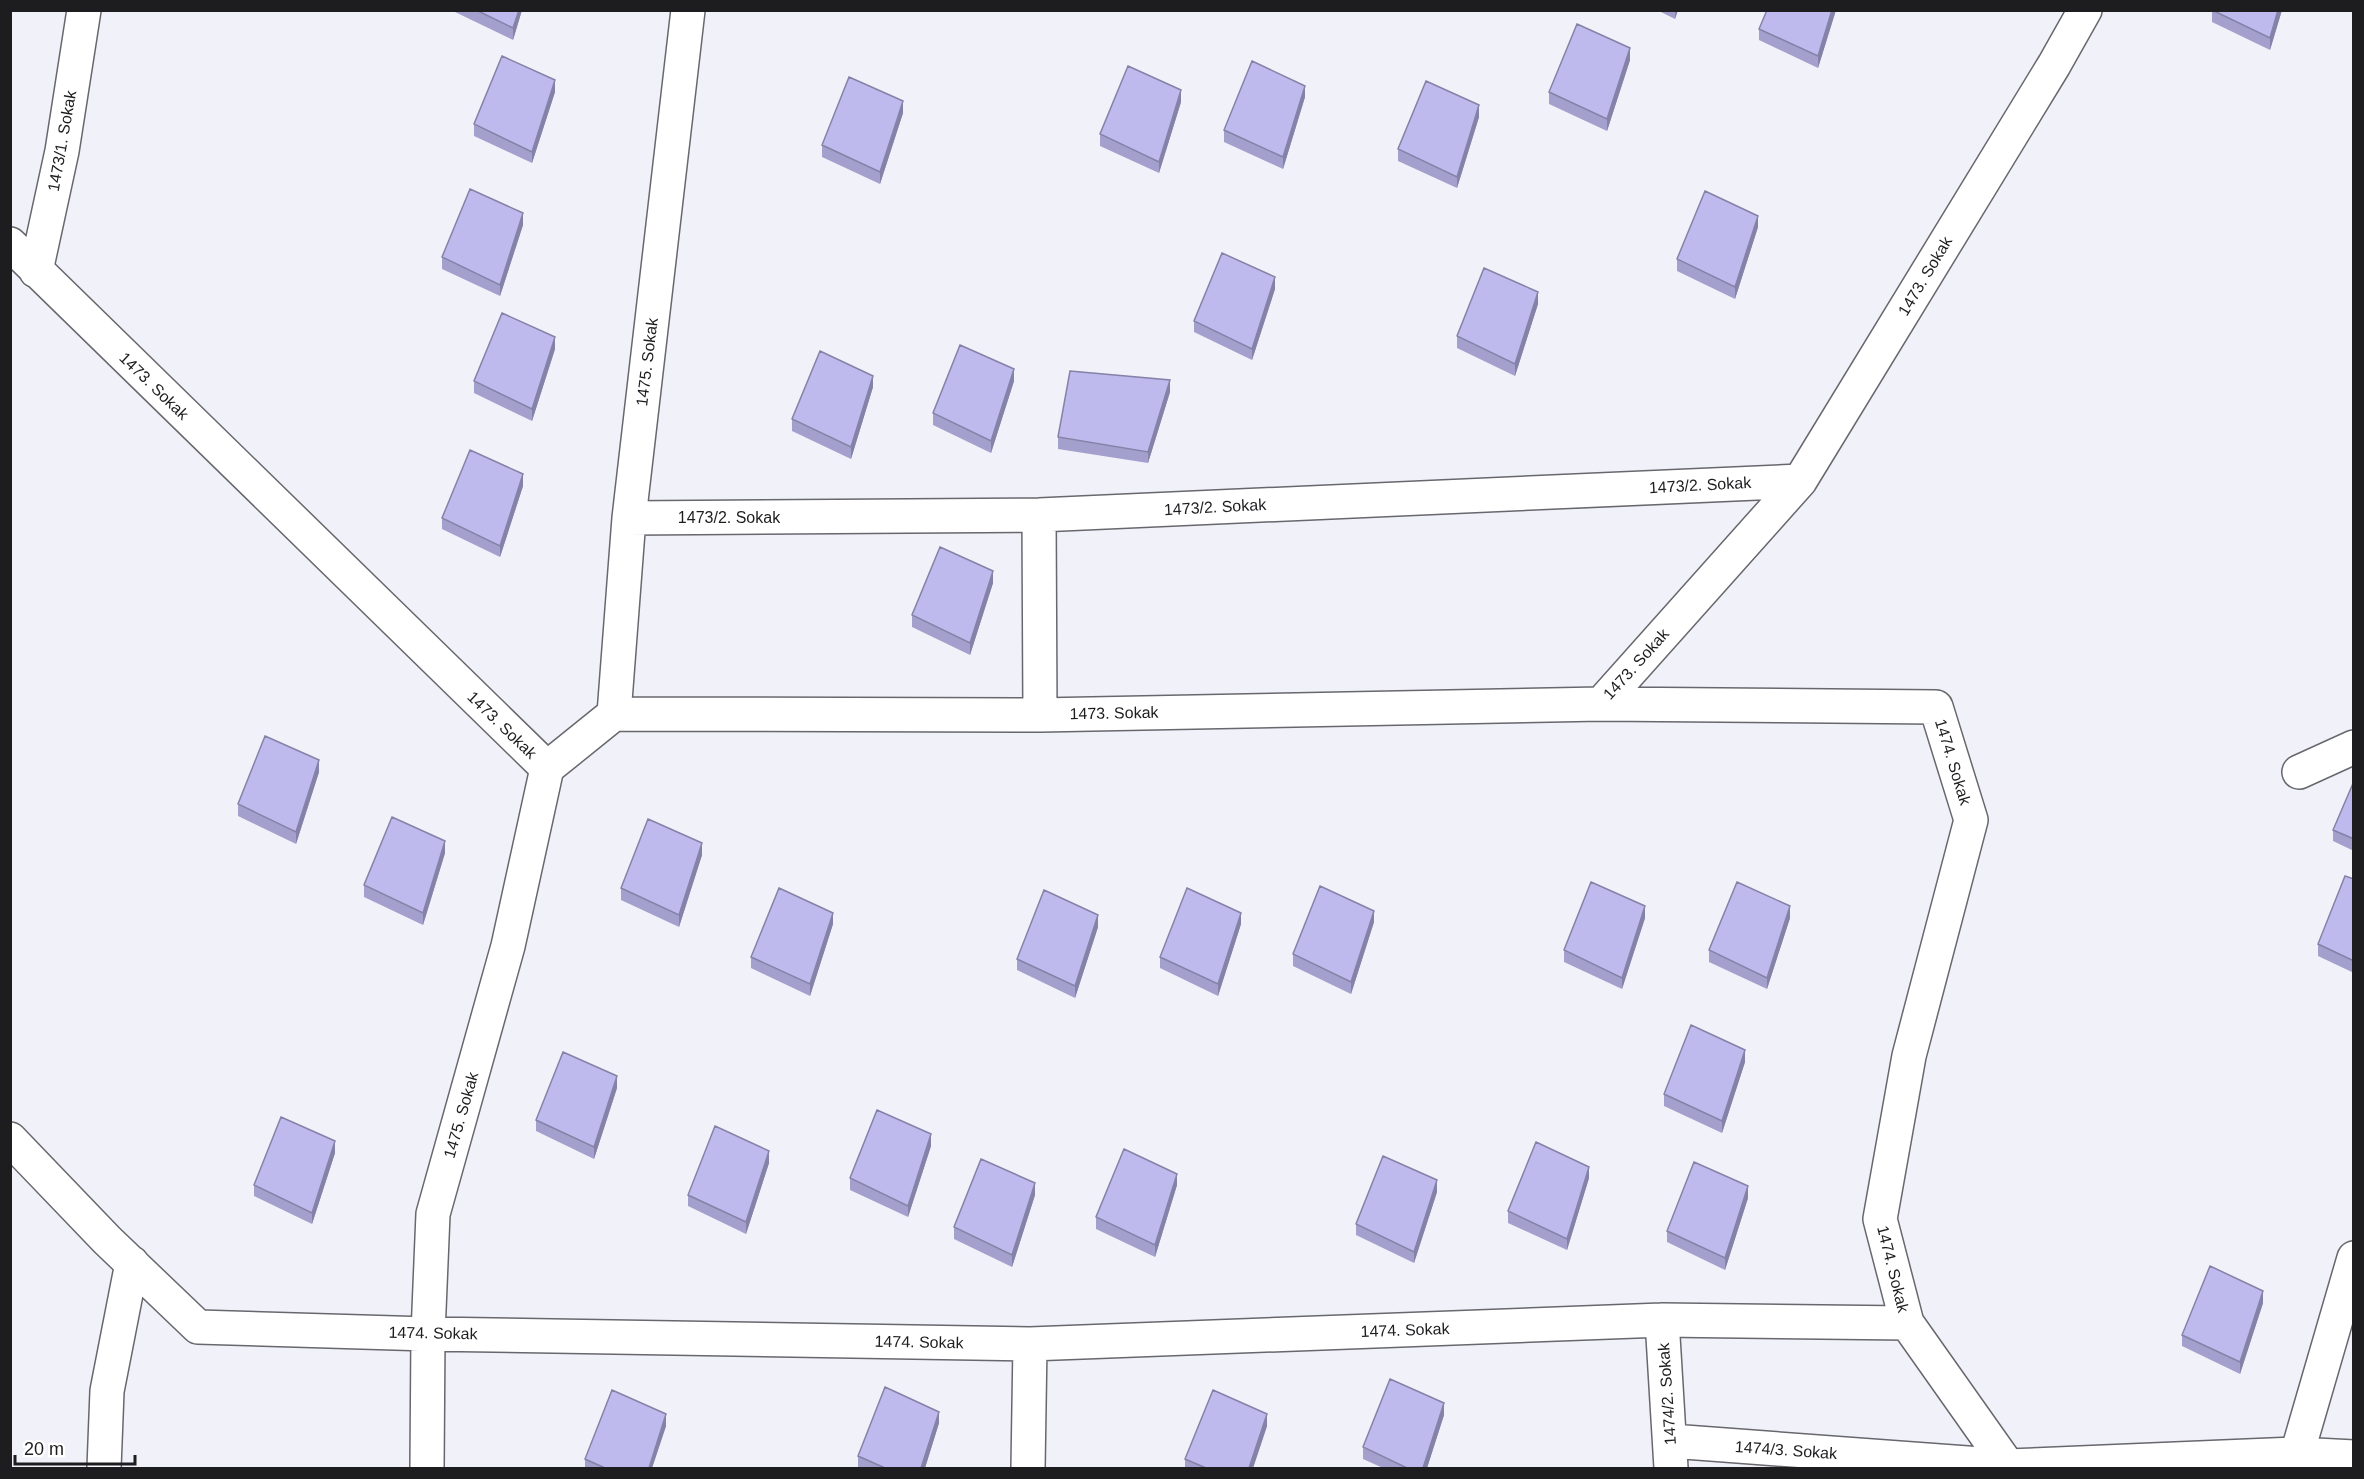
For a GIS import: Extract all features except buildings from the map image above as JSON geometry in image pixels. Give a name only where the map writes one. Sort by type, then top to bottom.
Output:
[{"type":"street","name":"1473/1. Sokak","points":[[36,271],[62,151],[84,10]]},
{"type":"street","name":"1475. Sokak","points":[[614,714],[629,518],[688,10]]},
{"type":"street","name":"1473. Sokak","points":[[10,244],[547,768],[614,714],[1040,715],[1601,704],[1800,481],[2054,65],[2085,10]]},
{"type":"street","name":"1473/2. Sokak","points":[[629,518],[1040,515],[1800,481]]},
{"type":"street","points":[[1040,515],[1040,715]]},
{"type":"street","name":"1474. Sokak","points":[[10,1139],[198,1327],[428,1334],[1030,1344],[1662,1320],[1907,1323],[1880,1219],[1909,1056],[1971,820],[1936,707],[1601,704]]},
{"type":"street","points":[[2299,772],[2354,747]]},
{"type":"street","name":"1475. Sokak","points":[[427,1468],[428,1334],[433,1214],[508,946],[547,768]]},
{"type":"street","points":[[2297,1454],[2354,1258]]},
{"type":"street","points":[[104,1468],[106,1391],[132,1263]]},
{"type":"street","name":"1474/2. Sokak","points":[[1662,1320],[1671,1455]]},
{"type":"street","points":[[1907,1323],[2008,1466]]},
{"type":"street","points":[[1028,1468],[1030,1344]]},
{"type":"street","name":"1474/3. Sokak","points":[[1671,1455],[2008,1466],[2297,1454],[2354,1457]]}]
